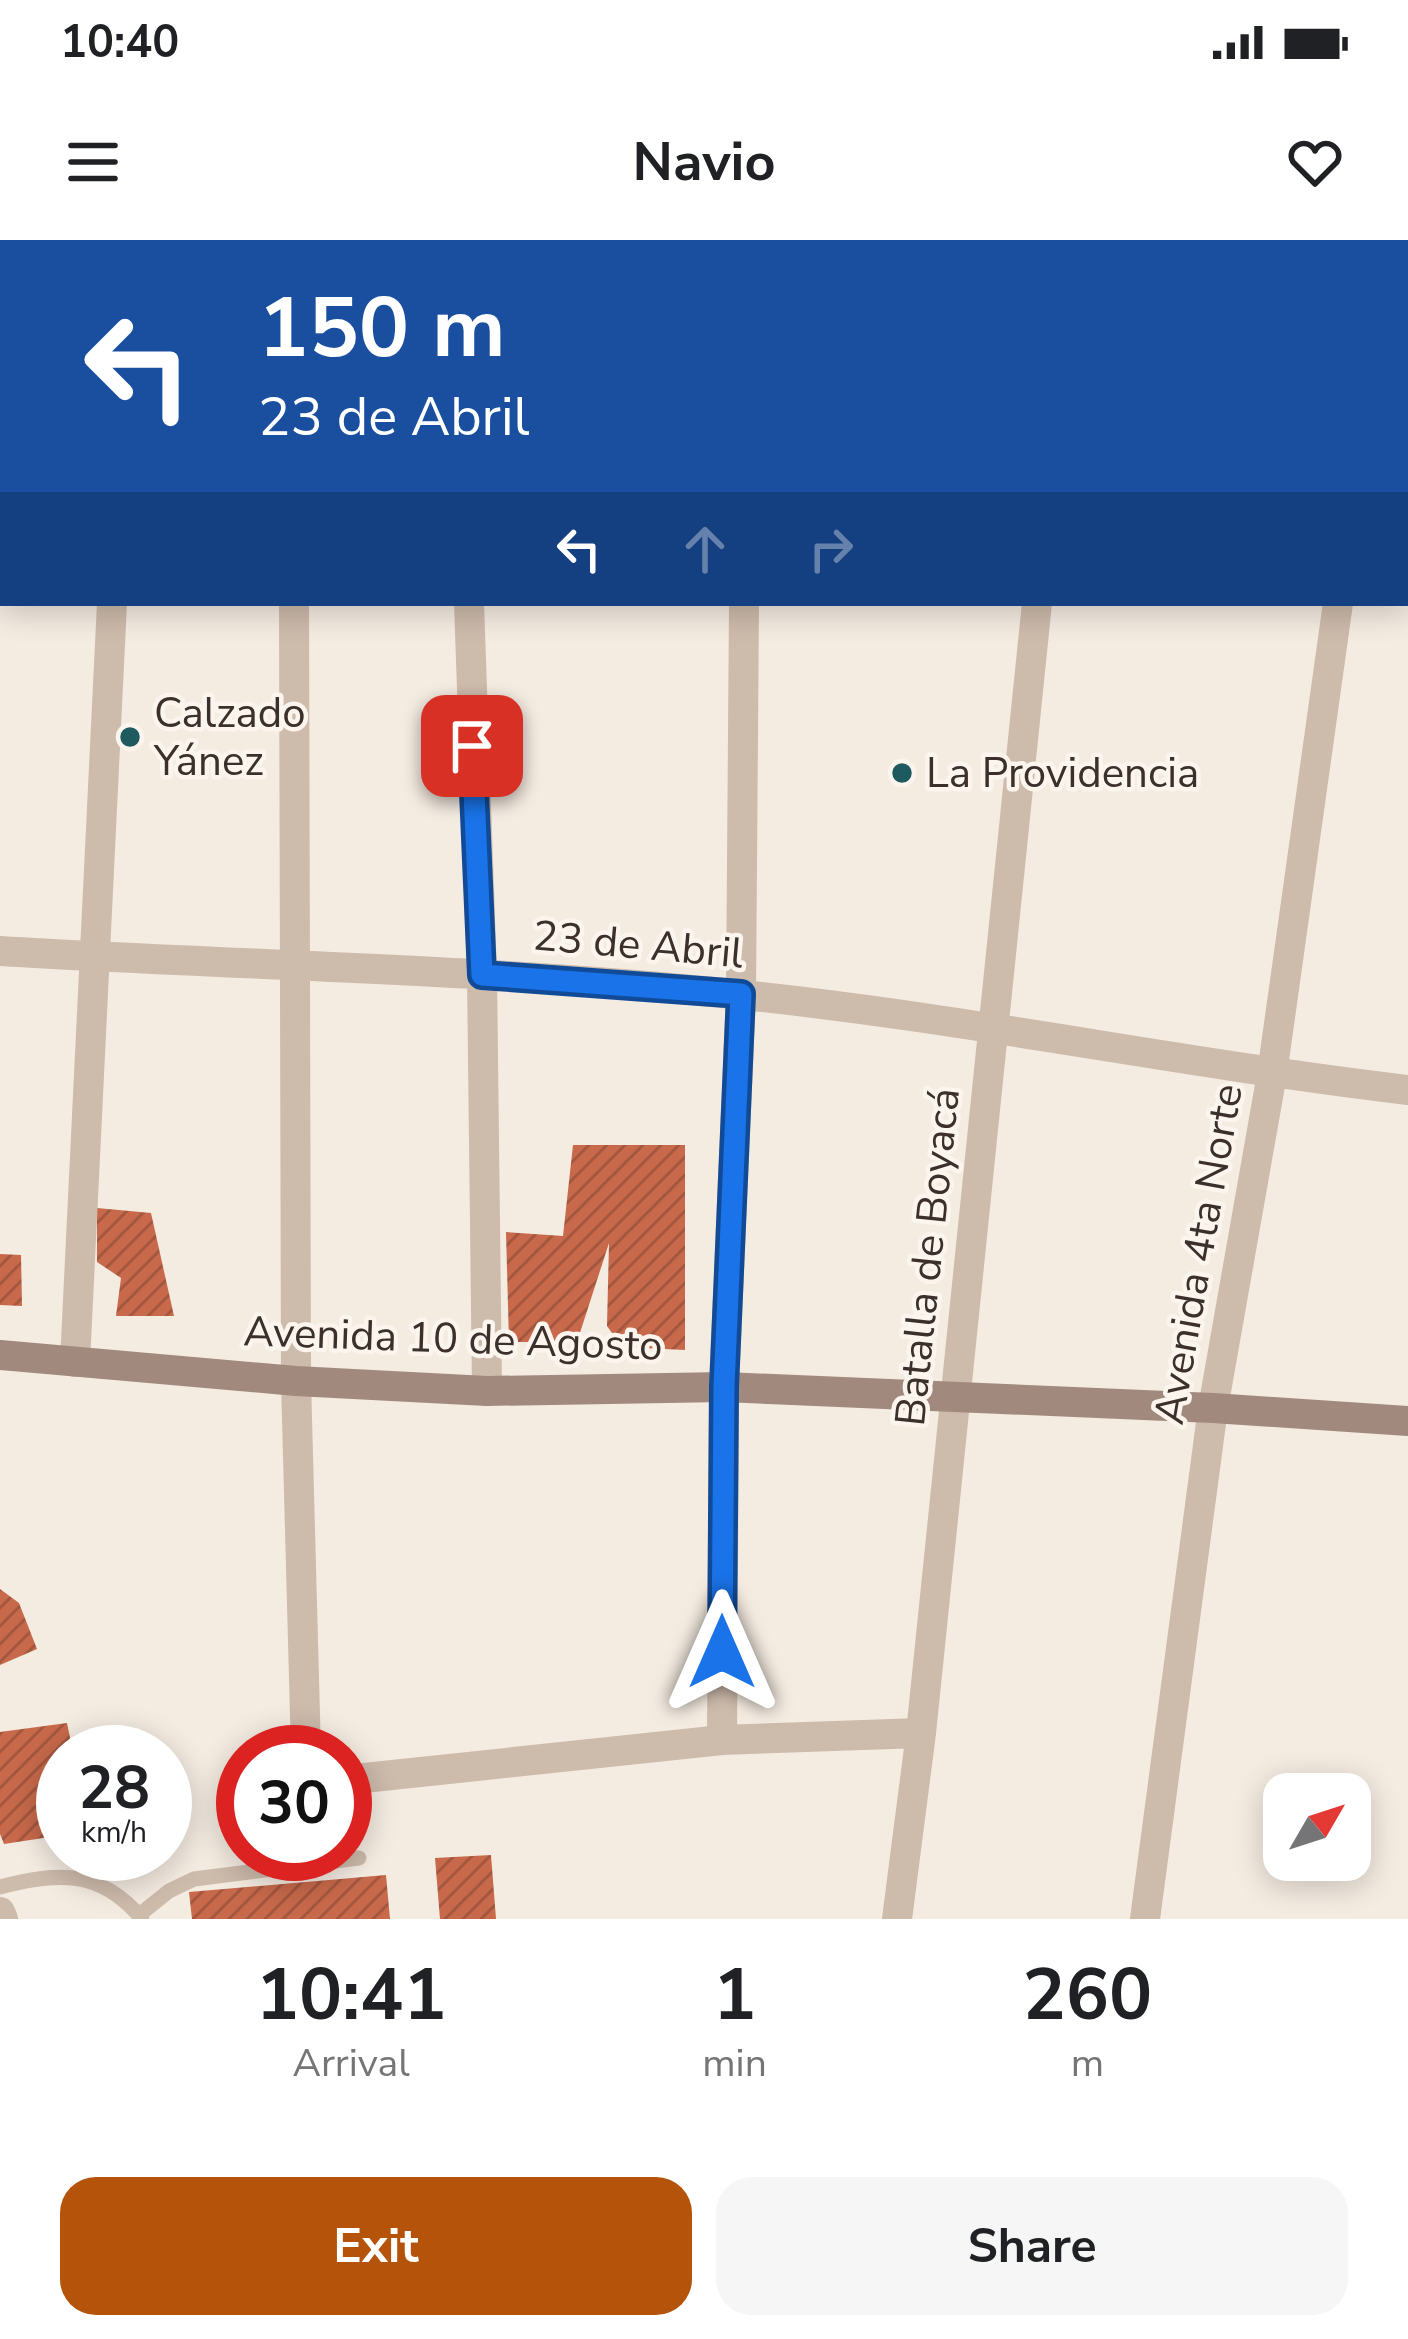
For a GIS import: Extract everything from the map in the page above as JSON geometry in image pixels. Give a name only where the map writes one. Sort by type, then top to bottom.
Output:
[{"type":"street","points":[[75,1362],[112,606]]},
{"type":"street","points":[[293,606],[296,1381],[305,1725]]},
{"type":"street","points":[[469,606],[482,975],[488,1391]]},
{"type":"street","points":[[722,1740],[724,1387],[741,994],[744,606]]},
{"type":"street","name":"Batalla de Boyacá","points":[[897,1919],[922,1733],[1036,606]]},
{"type":"street","name":"Avenida 4ta Norte","points":[[1145,1919],[1213,1408],[1272,1074],[1338,606]]},
{"type":"street","name":"23 de Abril","points":[[0,951],[296,963],[741,994],[992,1025],[1272,1074],[1408,1090]]},
{"type":"street","name":"Avenida 10 de Agosto","points":[[0,1355],[296,1381],[488,1391],[724,1387],[1408,1421]]},
{"type":"street","points":[[372,1777],[722,1740],[922,1733]]},
{"type":"lane","points":[[0,1887],[63,1875],[102,1887],[124,1899],[141,1917],[169,1892],[194,1879],[216,1876]]},
{"type":"building","points":[[573,1145],[685,1145],[685,1350],[622,1347],[607,1326],[609,1243],[577,1342],[509,1342],[506,1232],[563,1236]]},
{"type":"building","points":[[97,1208],[151,1213],[174,1316],[116,1316],[121,1278],[97,1262]]},
{"type":"building","points":[[0,1254],[21,1255],[22,1306],[0,1305]]},
{"type":"building","points":[[0,1589],[19,1603],[37,1649],[0,1665]]},
{"type":"building","points":[[36,1727],[36,1839],[4,1844],[0,1834],[0,1732]]},
{"type":"building","points":[[491,1855],[496,1919],[440,1919],[435,1858]]},
{"type":"building","points":[[386,1875],[390,1919],[192,1919],[189,1892],[372,1881],[372,1876]]},
{"type":"place","name":"Calzado Yánez","points":[[130,737]]},
{"type":"place","name":"La Providencia","points":[[902,773]]},
{"type":"route","points":[[472,746],[482,975],[741,994],[724,1387],[722,1652]]}]
